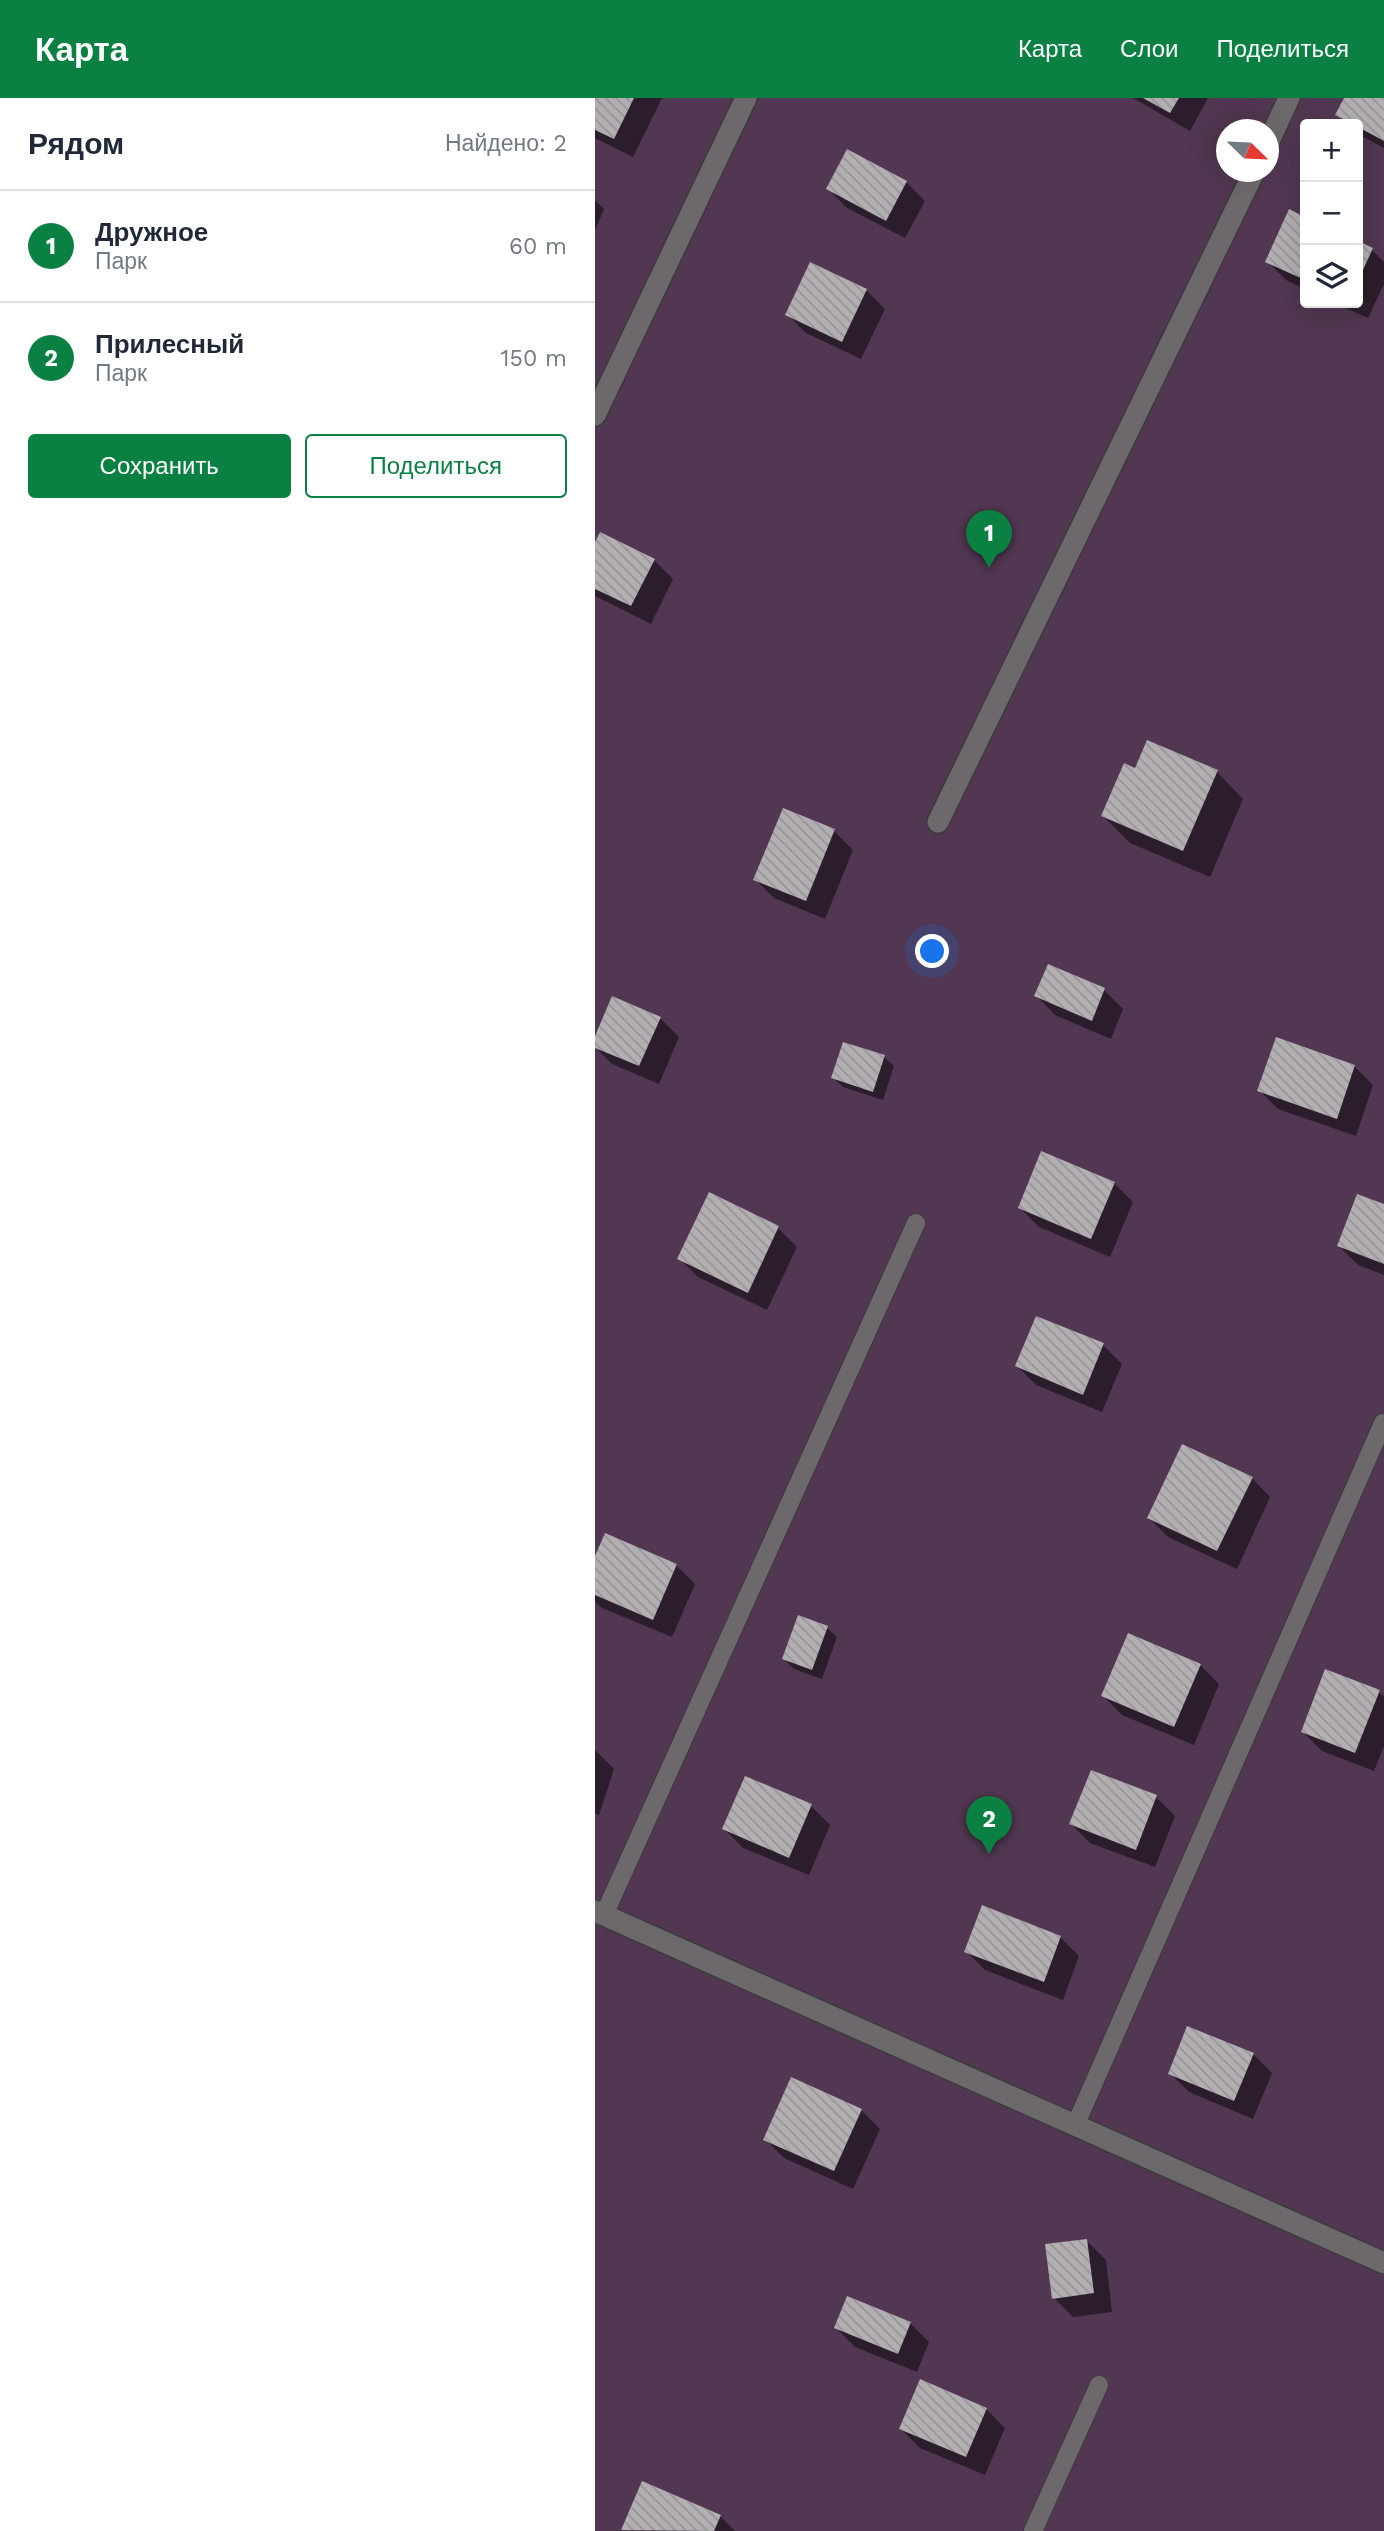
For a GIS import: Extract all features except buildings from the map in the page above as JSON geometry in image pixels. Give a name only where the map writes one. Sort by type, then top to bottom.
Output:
[{"type":"street","points":[[595,415],[746,98]]},
{"type":"street","points":[[1279,120],[1289,98]]},
{"type":"street","points":[[938,822],[1249,182]]},
{"type":"street","points":[[599,1913],[1384,2263]]},
{"type":"lane","points":[[599,1913],[916,1223]]},
{"type":"lane","points":[[1075,2126],[1383,1423]]},
{"type":"lane","points":[[1033,2531],[1099,2385]]},
{"type":"shaded area","points":[[595,98],[1384,98],[1384,2531],[595,2531]]},
{"type":"place","name":"Дружное","points":[[989,568]]},
{"type":"place","name":"Прилесный","points":[[989,1854]]}]
